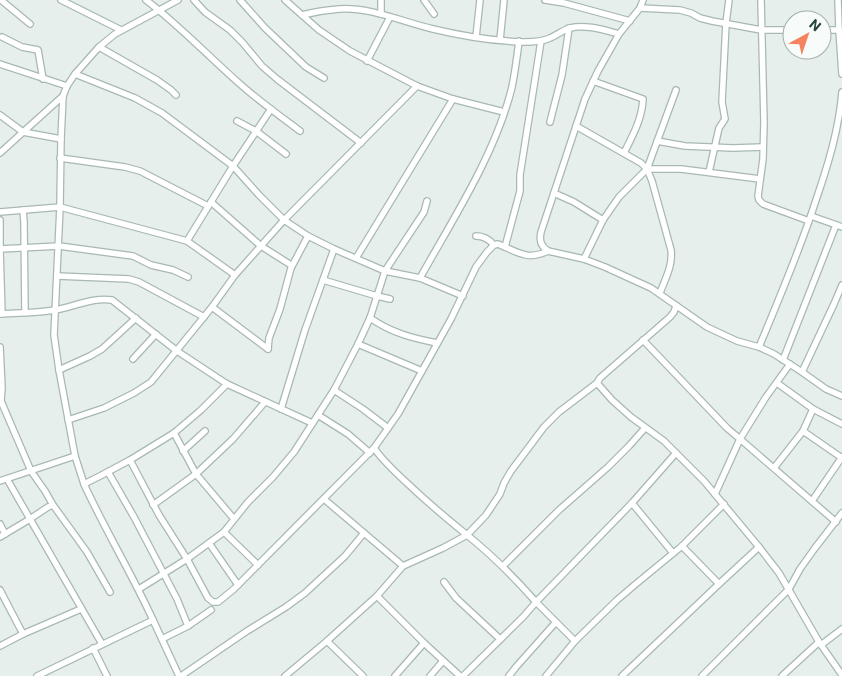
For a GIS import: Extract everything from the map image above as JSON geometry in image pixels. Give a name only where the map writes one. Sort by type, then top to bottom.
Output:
[{"type":"street","points":[[1,0],[30,24]]},
{"type":"street","points":[[61,0],[121,30]]},
{"type":"street","points":[[146,0],[240,85],[300,131]]},
{"type":"street","points":[[0,153],[62,96],[75,74],[99,47],[121,30],[178,0]]},
{"type":"street","points":[[194,0],[205,12],[230,30],[277,80],[361,143]]},
{"type":"street","points":[[240,0],[265,28],[306,67],[324,78]]},
{"type":"street","points":[[285,0],[319,30],[367,61],[418,86],[454,99],[504,112]]},
{"type":"street","points":[[381,0],[381,14]]},
{"type":"street","points":[[424,0],[434,14]]},
{"type":"street","points":[[476,37],[480,0]]},
{"type":"street","points":[[500,40],[504,0]]},
{"type":"street","points":[[545,0],[564,3],[630,21]]},
{"type":"street","points":[[643,0],[640,8],[619,34],[585,99],[540,237],[544,248],[548,251],[584,259],[606,267],[660,293],[707,327],[737,341],[759,347],[790,364],[826,389],[842,396]]},
{"type":"street","points":[[709,172],[719,128],[725,119],[722,102],[729,0]]},
{"type":"street","points":[[760,0],[764,122],[759,200],[764,204],[839,226],[783,360]]},
{"type":"street","points":[[838,0],[838,30],[842,74]]},
{"type":"street","points":[[640,8],[680,10],[712,21],[761,30],[782,30]]},
{"type":"street","points":[[302,15],[341,9],[363,11],[381,14],[431,29],[518,42],[541,41],[569,28],[581,27],[619,34]]},
{"type":"street","points":[[367,61],[390,17]]},
{"type":"street","points":[[550,122],[562,75],[569,28]]},
{"type":"street","points":[[832,30],[838,30]]},
{"type":"street","points":[[2,37],[22,46],[38,50],[43,79]]},
{"type":"street","points":[[505,247],[520,191],[520,175],[541,41]]},
{"type":"street","points":[[420,278],[482,165],[512,88],[516,69],[518,42]]},
{"type":"street","points":[[99,47],[157,80],[176,95]]},
{"type":"street","points":[[0,64],[67,86]]},
{"type":"street","points":[[75,74],[135,98],[162,113],[233,166],[284,220],[308,236],[386,271],[420,278],[463,296]]},
{"type":"street","points":[[593,81],[644,98],[638,125],[624,153]]},
{"type":"street","points":[[68,420],[104,408],[134,394],[151,382],[260,246],[418,86]]},
{"type":"street","points":[[584,259],[603,220],[619,198],[647,169],[676,90]]},
{"type":"street","points":[[759,347],[784,288],[827,168],[840,121],[842,92]]},
{"type":"street","points":[[62,96],[59,246],[54,335],[75,456],[84,484],[94,506],[139,589],[180,676],[247,631],[286,608],[345,556],[364,533]]},
{"type":"street","points":[[356,258],[454,99]]},
{"type":"street","points":[[187,241],[271,109]]},
{"type":"street","points":[[0,115],[23,132],[61,139]]},
{"type":"street","points":[[237,121],[256,131],[286,154]]},
{"type":"street","points":[[576,126],[641,163],[647,169],[672,259],[660,293]]},
{"type":"street","points":[[657,141],[686,146],[763,147]]},
{"type":"street","points":[[60,158],[125,167],[140,171],[210,204],[260,246],[291,266]]},
{"type":"street","points":[[647,169],[681,169],[760,178]]},
{"type":"street","points":[[554,193],[574,202],[603,220]]},
{"type":"street","points":[[139,589],[187,559],[224,532],[248,502],[294,452],[334,390],[370,318],[386,271],[424,212],[427,201]]},
{"type":"street","points":[[0,212],[60,207],[187,241],[235,275]]},
{"type":"street","points":[[23,210],[25,312]]},
{"type":"street","points":[[0,220],[1,314],[55,310],[84,301],[108,300],[116,302],[177,351],[227,384],[312,423]]},
{"type":"street","points":[[212,307],[268,349],[269,338],[280,310],[291,266],[308,236]]},
{"type":"street","points":[[476,236],[490,240],[494,245]]},
{"type":"street","points":[[130,460],[208,598],[213,602],[218,602],[238,585],[372,450],[398,414],[463,296],[476,267],[487,252],[494,245],[498,244],[534,256],[548,251]]},
{"type":"street","points":[[0,249],[59,246],[133,256],[150,265],[173,270],[188,277]]},
{"type":"street","points":[[281,409],[305,330],[334,249]]},
{"type":"street","points":[[57,276],[129,279],[139,282],[204,317]]},
{"type":"street","points":[[323,280],[390,299]]},
{"type":"street","points":[[802,372],[842,285]]},
{"type":"street","points":[[285,676],[327,642],[377,596],[404,566],[467,535],[486,515],[500,494],[511,471],[544,427],[559,412],[597,383],[600,378],[642,340],[670,317],[676,306]]},
{"type":"street","points":[[59,370],[102,349],[136,318]]},
{"type":"street","points":[[370,318],[382,327],[395,333],[437,343]]},
{"type":"street","points":[[133,359],[156,334]]},
{"type":"street","points":[[642,340],[740,439],[836,522]]},
{"type":"street","points":[[358,344],[422,371]]},
{"type":"street","points":[[0,347],[2,388],[0,401],[31,471],[87,552],[110,592]]},
{"type":"street","points":[[715,494],[740,439],[790,364]]},
{"type":"street","points":[[597,383],[612,400],[676,453],[724,504],[779,573],[820,644],[842,675]]},
{"type":"street","points":[[776,383],[813,409],[842,424]]},
{"type":"street","points":[[84,484],[130,460],[174,433],[227,384]]},
{"type":"street","points":[[334,390],[363,408],[388,428]]},
{"type":"street","points":[[154,505],[196,474],[233,438],[265,402]]},
{"type":"street","points":[[774,468],[803,431],[813,409]]},
{"type":"street","points":[[318,415],[372,450],[384,460],[432,506],[503,566],[575,641]]},
{"type":"street","points":[[503,566],[559,510],[608,467],[646,428]]},
{"type":"street","points":[[184,451],[205,431]]},
{"type":"street","points":[[803,431],[842,457],[812,502]]},
{"type":"street","points":[[174,433],[196,474],[234,519]]},
{"type":"street","points":[[377,596],[443,661],[462,676],[524,616],[632,503],[676,453]]},
{"type":"street","points":[[0,482],[75,456]]},
{"type":"street","points":[[108,472],[177,599],[188,626]]},
{"type":"street","points":[[8,479],[102,644]]},
{"type":"street","points":[[324,499],[404,566]]},
{"type":"street","points":[[632,503],[673,553]]},
{"type":"street","points":[[546,676],[575,641],[630,588],[682,546],[724,504]]},
{"type":"street","points":[[0,524],[3,535],[53,505]]},
{"type":"street","points":[[702,676],[789,589],[814,548],[842,513]]},
{"type":"street","points":[[224,532],[258,565]]},
{"type":"street","points":[[209,543],[238,585]]},
{"type":"street","points":[[682,546],[719,584]]},
{"type":"street","points":[[622,676],[759,547]]},
{"type":"street","points":[[444,582],[456,598],[500,640]]},
{"type":"street","points":[[0,591],[23,634]]},
{"type":"street","points":[[0,646],[81,609]]},
{"type":"street","points":[[162,639],[188,626],[211,610]]},
{"type":"street","points":[[37,676],[153,620]]},
{"type":"street","points":[[509,676],[556,622]]},
{"type":"street","points":[[782,676],[820,644],[842,629]]},
{"type":"street","points":[[327,642],[363,676]]},
{"type":"street","points":[[395,676],[424,643]]},
{"type":"street","points":[[93,648],[107,676]]},
{"type":"street","points":[[430,676],[443,661]]}]
